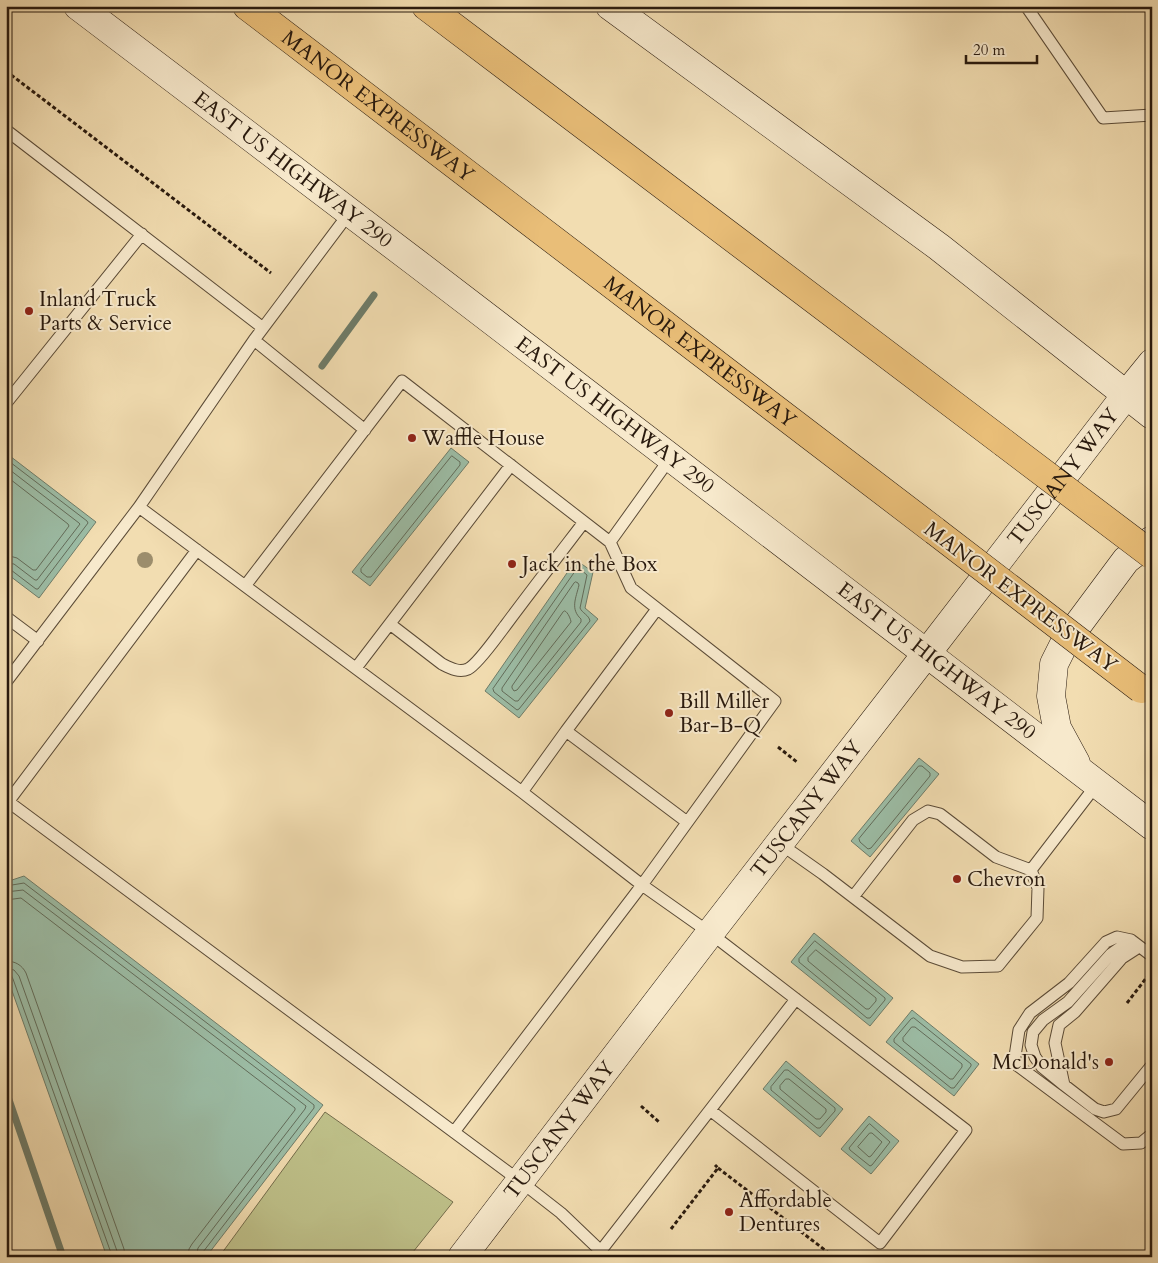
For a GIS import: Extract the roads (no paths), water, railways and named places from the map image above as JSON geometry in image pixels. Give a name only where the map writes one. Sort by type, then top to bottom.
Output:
[{"type":"highway","name":"MANOR EXPRESSWAY","points":[[248,6],[1146,693]]},
{"type":"highway","points":[[426,6],[1152,555]]},
{"type":"main road","name":"EAST US HIGHWAY 290","points":[[78,6],[1152,826]]},
{"type":"main road","points":[[610,6],[939,246],[1152,415]]},
{"type":"main road","name":"TUSCANY WAY","points":[[462,1257],[779,843],[1152,363]]},
{"type":"main road","points":[[1089,778],[1057,728],[1051,696],[1054,664],[1065,642],[1126,560],[1152,540]]},
{"type":"lane","points":[[1026,6],[1103,118],[1152,115]]},
{"type":"lane","points":[[6,130],[263,328]]},
{"type":"lane","points":[[6,682],[139,507],[254,340],[350,212]]},
{"type":"lane","points":[[6,401],[142,234]]},
{"type":"lane","points":[[254,340],[365,430]]},
{"type":"lane","points":[[245,586],[402,381],[610,542],[631,588],[775,701],[642,885],[454,1132]]},
{"type":"lane","points":[[610,542],[670,457]]},
{"type":"lane","points":[[356,668],[511,465]]},
{"type":"lane","points":[[139,507],[522,792],[642,885],[710,933],[966,1130],[880,1243],[710,1110]]},
{"type":"lane","points":[[390,624],[442,664],[466,670],[472,666],[490,645],[584,522]]},
{"type":"lane","points":[[197,550],[7,801],[520,1181],[560,1213],[601,1255],[796,999]]},
{"type":"lane","points":[[522,792],[657,609]]},
{"type":"lane","points":[[6,617],[38,641]]},
{"type":"lane","points":[[566,731],[688,822]]},
{"type":"lane","points":[[1031,870],[1089,778]]},
{"type":"lane","points":[[779,843],[823,874],[853,897],[930,956],[962,967],[998,966],[1037,918],[1038,888],[1031,870],[996,857],[940,814],[928,811],[913,820],[853,897]]},
{"type":"lane","points":[[1152,956],[1135,943],[1117,937],[1106,942],[1069,984],[1030,1013],[1019,1030],[1014,1063],[1123,1144],[1142,1144],[1152,1134]]},
{"type":"lane","points":[[1064,1085],[1055,1043],[1059,1025],[1075,1012],[1135,943]]},
{"type":"lane","points":[[1135,943],[1111,954],[1068,1002],[1042,1020],[1034,1032],[1031,1045],[1035,1057],[1042,1067],[1095,1109],[1104,1112],[1116,1109],[1152,1065]]},
{"type":"water","points":[[451,448],[469,462],[370,586],[352,572]]},
{"type":"water","points":[[6,453],[96,522],[39,598],[6,573]]},
{"type":"water","points":[[576,560],[593,572],[585,608],[598,619],[519,718],[485,691]]},
{"type":"water","points":[[919,758],[939,774],[870,857],[851,841]]},
{"type":"water","points":[[24,876],[323,1105],[206,1257],[107,1257],[6,974],[6,882]]},
{"type":"water","points":[[814,933],[893,998],[870,1026],[791,962]]},
{"type":"water","points":[[912,1010],[979,1064],[954,1096],[886,1042]]},
{"type":"water","points":[[786,1061],[843,1109],[820,1137],[763,1089]]},
{"type":"water","points":[[869,1116],[899,1141],[871,1174],[841,1149]]},
{"type":"waterway","points":[[322,366],[374,295]]},
{"type":"waterway","points":[[6,1091],[63,1257]]},
{"type":"place","name":"Inland Truck Parts & Service","points":[[29,311]]},
{"type":"place","name":"Waffle House","points":[[412,438]]},
{"type":"place","name":"Jack in the Box","points":[[512,564]]},
{"type":"place","name":"Bill Miller Bar-B-Q","points":[[669,713]]},
{"type":"place","name":"Chevron","points":[[957,879]]},
{"type":"place","name":"McDonald's","points":[[1109,1062]]},
{"type":"place","name":"Affordable Dentures","points":[[729,1212]]}]
